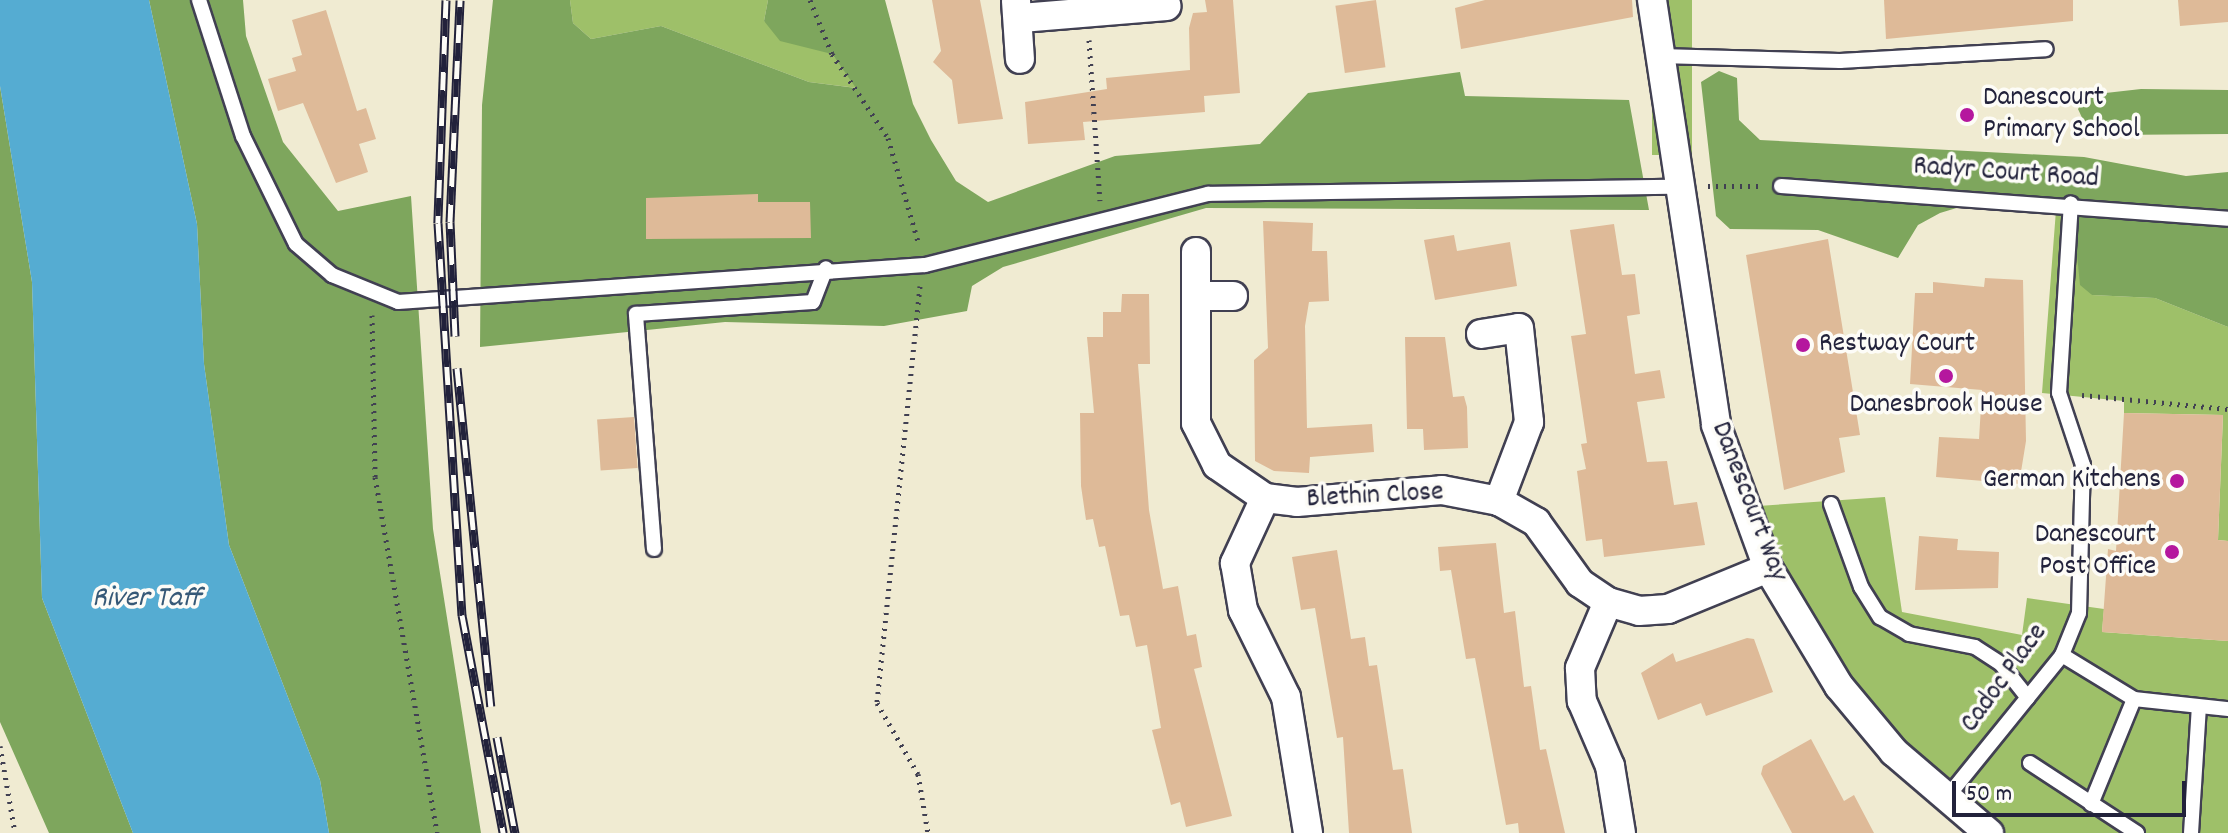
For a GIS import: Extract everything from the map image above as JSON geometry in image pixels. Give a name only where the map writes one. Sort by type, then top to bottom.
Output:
[{"type":"street","name":"Danescourt Way","points":[[1652,0],[1716,425],[1768,568],[1839,686],[1894,752],[1989,833]]},
{"type":"street","points":[[1020,59],[1018,9],[1167,6]]},
{"type":"street","name":"Blethin Close","points":[[1196,252],[1196,423],[1217,465],[1265,498],[1297,502],[1442,490],[1499,501],[1536,522],[1580,583],[1608,602]]},
{"type":"street","points":[[1196,296],[1233,296]]},
{"type":"street","points":[[1481,334],[1519,328],[1529,422],[1499,501]]},
{"type":"street","name":"Blethin Close","points":[[1265,498],[1235,563],[1243,610],[1286,697],[1308,833]]},
{"type":"street","points":[[1621,833],[1610,766],[1582,701],[1580,668],[1608,602],[1668,609],[1768,568]]},
{"type":"lane","points":[[199,0],[243,136],[296,244],[372,297],[398,302],[826,268],[925,265],[1101,218],[1208,194],[1679,187]]},
{"type":"lane","points":[[1660,56],[1840,61],[2046,49]]},
{"type":"lane","name":"Radyr Court Road","points":[[1781,186],[2071,203],[2228,219]]},
{"type":"lane","name":"Cadoc Place","points":[[1948,796],[2062,655],[2079,613],[2083,465],[2059,393],[2071,203]]},
{"type":"lane","points":[[654,549],[636,314],[813,302],[826,268]]},
{"type":"lane","points":[[1831,504],[1861,587],[1880,617],[1909,634],[1975,647],[2001,664],[2028,698]]},
{"type":"lane","points":[[2062,655],[2134,699],[2228,709]]},
{"type":"lane","points":[[2091,804],[2134,699]]},
{"type":"lane","points":[[2191,833],[2199,707]]},
{"type":"lane","points":[[2030,763],[2137,833]]},
{"type":"path","points":[[810,0],[832,54],[888,138],[925,265],[912,325],[877,703],[918,774],[928,833]]},
{"type":"path","points":[[1093,6],[1101,218]]},
{"type":"path","points":[[1679,187],[1781,186]]},
{"type":"path","points":[[372,297],[375,477],[437,833]]},
{"type":"path","points":[[2059,393],[2228,409]]},
{"type":"path","points":[[0,746],[15,833]]},
{"type":"green space","points":[[149,0],[243,0],[246,36],[283,142],[338,211],[411,196],[433,529],[481,833],[329,833],[320,780],[229,545],[204,364],[197,224]]},
{"type":"green space","points":[[493,0],[570,0],[573,23],[591,39],[661,26],[809,82],[856,88],[832,54],[780,41],[764,21],[768,0],[885,0],[913,104],[931,140],[956,181],[988,202],[1115,156],[1260,144],[1308,93],[1460,72],[1465,96],[1629,100],[1649,210],[1206,208],[1003,267],[972,286],[967,311],[884,326],[725,322],[480,347],[482,105]]},
{"type":"green space","points":[[570,0],[768,0],[764,21],[832,54],[857,88],[809,82],[661,26],[591,39],[573,23]]},
{"type":"green space","points":[[1652,0],[1692,0],[1692,155],[1652,155]]},
{"type":"green space","points":[[1719,71],[1737,78],[1739,120],[1760,140],[2084,157],[2186,176],[2228,172],[2228,327],[2155,298],[2092,295],[2080,285],[2074,224],[2056,210],[1973,203],[1940,213],[1918,225],[1898,258],[1818,230],[1730,229],[1716,216],[1701,82]]},
{"type":"green space","points":[[0,86],[32,282],[42,598],[133,833],[49,833],[0,722]]},
{"type":"green space","points":[[2141,89],[2228,90],[2228,134],[2110,135],[2084,122],[2078,109],[2088,95]]},
{"type":"green space","points":[[2056,210],[2074,224],[2092,295],[2155,298],[2228,327],[2228,541],[2218,540],[2223,415],[2124,413],[2124,401],[2042,393]]},
{"type":"green space","points":[[1885,497],[1902,612],[2022,635],[2027,598],[2104,609],[2102,632],[2228,641],[2228,833],[1989,833],[1894,752],[1744,507]]},
{"type":"water","name":"River Taff","points":[[0,0],[149,0],[197,224],[204,364],[229,545],[320,780],[329,833],[133,833],[42,598],[32,282],[0,86]]},
{"type":"building","points":[[932,0],[980,0],[1003,119],[958,124],[952,80],[933,62],[941,51]]},
{"type":"building","points":[[1205,0],[1233,0],[1240,93],[1204,96],[1205,112],[1083,122],[1085,140],[1028,144],[1025,102],[1107,89],[1106,78],[1190,70],[1189,28],[1193,13],[1207,12]]},
{"type":"building","points":[[1376,0],[1385,67],[1345,73],[1335,6]]},
{"type":"building","points":[[1485,0],[1632,0],[1633,17],[1461,49],[1455,8]]},
{"type":"building","points":[[1884,0],[2073,0],[2073,21],[1886,39]]},
{"type":"building","points":[[2178,0],[2228,0],[2228,22],[2180,26]]},
{"type":"building","points":[[326,10],[357,111],[366,108],[376,139],[359,144],[368,172],[336,183],[303,103],[278,111],[268,79],[296,71],[292,58],[302,55],[292,20]]},
{"type":"building","points":[[758,194],[758,202],[810,202],[811,238],[646,239],[646,198]]},
{"type":"building","points":[[1263,221],[1313,223],[1312,251],[1327,251],[1329,301],[1309,302],[1305,326],[1307,428],[1372,424],[1374,452],[1310,457],[1309,473],[1274,471],[1255,461],[1254,360],[1268,348]]},
{"type":"building","points":[[1614,224],[1622,275],[1635,274],[1640,314],[1627,316],[1635,374],[1660,370],[1665,398],[1637,402],[1647,462],[1667,461],[1674,505],[1697,502],[1705,545],[1604,557],[1602,539],[1586,541],[1577,471],[1586,469],[1581,444],[1587,443],[1571,336],[1586,334],[1570,230]]},
{"type":"building","points":[[1454,235],[1457,251],[1510,242],[1517,286],[1435,300],[1424,240]]},
{"type":"building","name":"Restway Court","points":[[1828,239],[1860,435],[1839,438],[1845,472],[1784,490],[1746,255]]},
{"type":"building","name":"Danesbrook House","points":[[1985,278],[2023,280],[2026,441],[2019,484],[1936,477],[1939,437],[1979,439],[1982,390],[1910,384],[1915,293],[1933,293],[1933,282],[1984,287]]},
{"type":"building","points":[[1122,294],[1149,294],[1150,364],[1138,364],[1149,510],[1163,589],[1178,586],[1187,636],[1196,634],[1202,667],[1194,669],[1232,816],[1186,827],[1180,802],[1171,805],[1152,730],[1161,728],[1147,645],[1136,647],[1129,615],[1120,616],[1105,546],[1099,547],[1093,519],[1086,520],[1081,486],[1080,413],[1094,413],[1087,337],[1103,337],[1103,312],[1121,312]]},
{"type":"building","points":[[1405,337],[1445,337],[1453,397],[1464,396],[1467,407],[1468,448],[1424,450],[1423,429],[1407,429]]},
{"type":"building","points":[[2124,413],[2223,415],[2218,540],[2228,541],[2228,641],[2102,632],[2108,549],[2116,551]]},
{"type":"building","points":[[634,417],[638,468],[601,470],[597,420]]},
{"type":"building","points":[[1919,536],[1958,539],[1957,550],[1999,552],[1998,588],[1915,590]]},
{"type":"building","points":[[1496,543],[1504,613],[1515,611],[1524,687],[1531,686],[1540,750],[1546,749],[1565,833],[1519,833],[1518,823],[1506,825],[1475,658],[1466,659],[1451,570],[1440,571],[1438,547]]},
{"type":"building","points":[[1337,550],[1351,639],[1365,637],[1369,666],[1377,665],[1393,770],[1403,769],[1412,833],[1349,833],[1343,737],[1337,738],[1315,608],[1301,610],[1292,557]]},
{"type":"building","points":[[1747,638],[1754,639],[1773,692],[1706,716],[1701,703],[1658,720],[1641,673],[1673,653],[1676,662]]},
{"type":"building","points":[[1811,739],[1844,801],[1854,795],[1874,833],[1792,833],[1761,774],[1763,766]]},
{"type":"railway","points":[[446,0],[438,223],[462,615],[503,833]]},
{"type":"railway","points":[[455,336],[450,222],[460,0]]},
{"type":"railway","points":[[457,368],[491,706]]},
{"type":"railway","points":[[497,737],[515,833]]},
{"type":"place","name":"Danescourt Primary School","points":[[1967,115]]},
{"type":"place","name":"Restway Court","points":[[1803,345]]},
{"type":"place","name":"Danesbrook House","points":[[1946,376]]},
{"type":"place","name":"German Kitchens","points":[[2177,481]]},
{"type":"place","name":"Danescourt Post Office","points":[[2172,552]]}]
